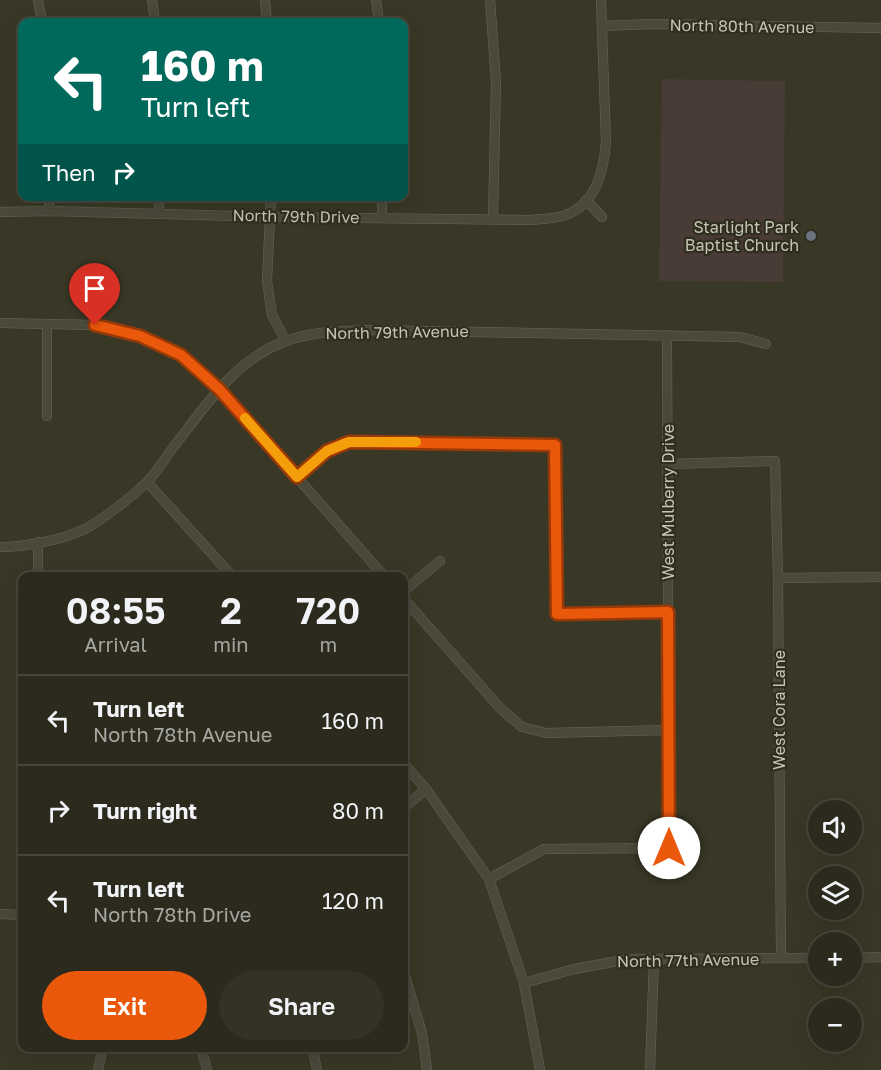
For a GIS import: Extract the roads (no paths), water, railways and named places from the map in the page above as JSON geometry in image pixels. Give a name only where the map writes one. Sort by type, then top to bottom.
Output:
[{"type":"street","points":[[38,0],[41,18]]},
{"type":"street","points":[[152,0],[154,18]]},
{"type":"street","points":[[265,0],[267,18]]},
{"type":"street","points":[[376,0],[378,18]]},
{"type":"street","points":[[490,0],[496,82],[493,219]]},
{"type":"street","points":[[601,0],[606,141],[601,177],[586,200],[602,217]]},
{"type":"street","name":"North 80th Avenue","points":[[603,26],[652,24],[881,28]]},
{"type":"street","name":"North 79th Drive","points":[[0,212],[551,219],[567,214],[586,200]]},
{"type":"street","points":[[49,201],[49,211]]},
{"type":"street","points":[[159,201],[159,213]]},
{"type":"street","points":[[271,201],[267,281],[272,315],[286,341]]},
{"type":"street","points":[[382,201],[382,218]]},
{"type":"street","points":[[0,323],[95,325],[140,336],[181,355],[219,389],[380,572]]},
{"type":"street","points":[[47,324],[47,416]]},
{"type":"street","name":"North 79th Avenue","points":[[0,547],[14,547],[38,542],[85,529],[147,482],[219,389],[250,361],[286,341],[330,332],[372,330],[740,337],[766,344]]},
{"type":"street","name":"West Mulberry Drive","points":[[489,879],[544,849],[669,848],[668,335]]},
{"type":"street","points":[[297,477],[327,451],[349,442],[555,445],[557,614],[668,612]]},
{"type":"street","name":"West Cora Lane","points":[[668,464],[775,461],[781,958]]},
{"type":"street","points":[[147,482],[228,572]]},
{"type":"street","points":[[38,542],[38,572]]},
{"type":"street","points":[[408,588],[440,561]]},
{"type":"street","points":[[778,578],[881,577]]},
{"type":"street","points":[[408,604],[500,708],[522,727],[546,733],[669,730]]},
{"type":"street","points":[[408,769],[426,789],[489,879],[524,983],[540,1070]]},
{"type":"street","points":[[408,805],[426,789]]},
{"type":"street","points":[[0,914],[18,915]]},
{"type":"street","points":[[862,958],[881,957]]},
{"type":"street","name":"North 77th Avenue","points":[[524,983],[574,969],[629,959],[808,958]]},
{"type":"street","points":[[650,1070],[654,959]]},
{"type":"street","points":[[408,986],[422,1032],[427,1070]]},
{"type":"street","points":[[98,1070],[102,1052]]},
{"type":"street","points":[[202,1052],[207,1070]]},
{"type":"street","points":[[313,1052],[317,1070]]},
{"type":"place","name":"Starlight Park Baptist Church","points":[[811,236]]}]
